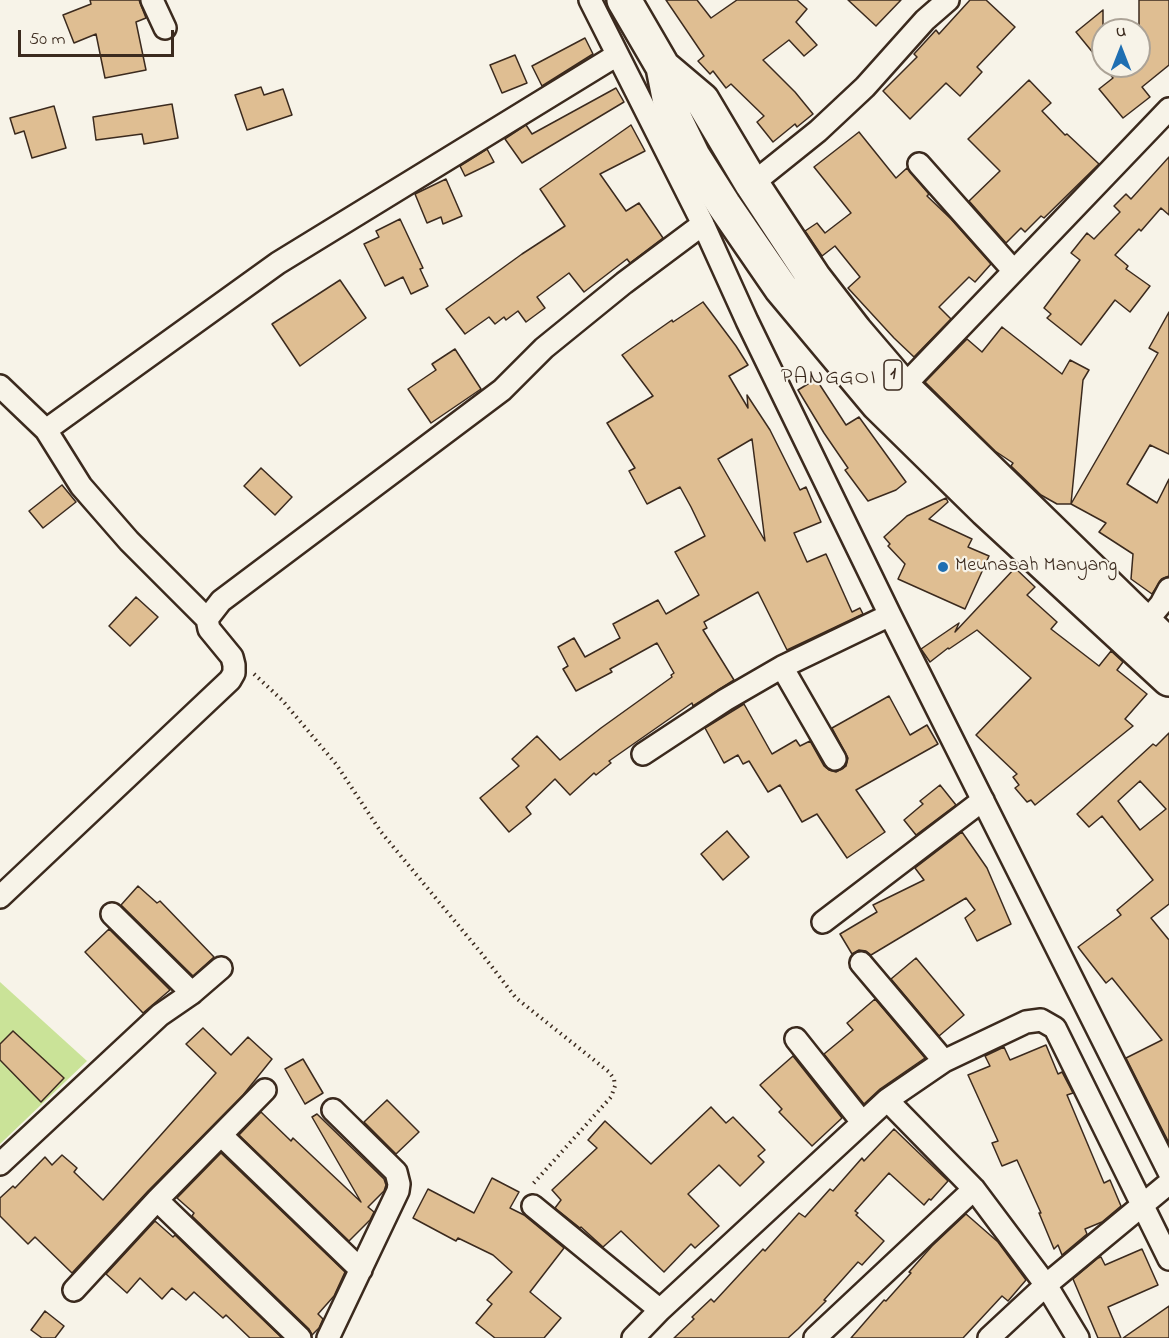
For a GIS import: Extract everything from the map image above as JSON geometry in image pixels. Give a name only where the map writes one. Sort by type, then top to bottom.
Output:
[{"type":"highway","name":"1","points":[[624,0],[663,67],[672,113],[693,156],[781,288],[1016,519],[1169,680]]},
{"type":"highway","name":"1","points":[[663,67],[702,100],[752,184],[814,278],[855,331],[890,395]]},
{"type":"highway","name":"1","points":[[1016,519],[1145,623],[1169,646]]},
{"type":"street","points":[[153,0],[165,28]]},
{"type":"street","points":[[590,0],[703,224],[747,321],[890,615],[1169,1172]]},
{"type":"street","points":[[752,184],[818,131],[865,87],[925,20],[948,0]]},
{"type":"street","points":[[46,430],[278,263],[617,55]]},
{"type":"street","points":[[890,395],[1169,110]]},
{"type":"street","points":[[919,164],[1013,270]]},
{"type":"street","points":[[207,619],[221,601],[502,390],[544,348],[624,283],[703,224]]},
{"type":"street","points":[[0,387],[46,430],[81,486],[129,541],[207,619],[209,629],[232,657],[234,665],[234,673],[230,680],[0,897]]},
{"type":"street","points":[[1145,623],[1161,604],[1169,589]]},
{"type":"street","points":[[643,754],[725,700],[782,667],[890,615]]},
{"type":"street","points":[[782,667],[835,759]]},
{"type":"street","points":[[823,922],[983,800]]},
{"type":"street","points":[[112,914],[192,993]]},
{"type":"street","points":[[861,963],[944,1061]]},
{"type":"street","points":[[0,1164],[160,1015],[192,993],[221,968]]},
{"type":"street","points":[[633,1338],[660,1310],[887,1100],[944,1061],[1026,1022],[1041,1020],[1054,1028],[1169,1259]]},
{"type":"street","points":[[796,1039],[862,1122]]},
{"type":"street","points":[[74,1290],[157,1200],[265,1090]]},
{"type":"street","points":[[887,1100],[974,1189],[1046,1285],[1078,1338]]},
{"type":"street","points":[[328,1338],[398,1191],[399,1177],[391,1166],[333,1110]]},
{"type":"street","points":[[221,1135],[361,1270]]},
{"type":"street","points":[[989,1338],[1046,1285],[1169,1183]]},
{"type":"street","points":[[815,1338],[974,1189]]},
{"type":"street","points":[[157,1200],[300,1338]]},
{"type":"street","points":[[533,1206],[660,1310]]},
{"type":"path","points":[[232,657],[261,679],[282,700],[336,764],[381,832],[516,998],[609,1072],[614,1079],[615,1086],[611,1097],[532,1185],[529,1198],[533,1206]]},
{"type":"green space","points":[[0,982],[87,1061],[0,1144]]},
{"type":"building","points":[[90,0],[139,0],[146,18],[136,22],[146,70],[105,78],[96,34],[74,43],[63,15],[91,4]]},
{"type":"building","points":[[666,0],[697,0],[711,18],[737,0],[797,0],[807,9],[796,22],[817,45],[804,56],[789,40],[763,60],[813,114],[797,127],[795,124],[773,142],[757,122],[764,116],[731,84],[726,88],[713,71],[710,74],[698,61],[704,56]]},
{"type":"building","points":[[848,0],[901,0],[876,26]]},
{"type":"building","points":[[970,0],[986,0],[1015,27],[977,67],[982,72],[960,96],[946,83],[910,119],[883,91],[917,57],[914,54],[936,30],[939,34]]},
{"type":"building","points":[[1139,0],[1169,0],[1169,65],[1142,87],[1150,97],[1123,118],[1099,89],[1113,78],[1151,78],[1151,18],[1139,18]]},
{"type":"building","points":[[1103,10],[1103,18],[1093,18]]},
{"type":"building","points":[[1091,20],[1091,50],[1076,32]]},
{"type":"building","points":[[585,38],[593,54],[542,86],[532,66]]},
{"type":"building","points":[[515,55],[527,83],[502,93],[490,65]]},
{"type":"building","points":[[1029,80],[1051,103],[1042,111],[1065,135],[1067,134],[1099,164],[1044,218],[1041,216],[1025,232],[1021,228],[1006,243],[969,201],[1000,171],[968,139]]},
{"type":"building","points":[[261,87],[264,95],[283,89],[292,115],[247,130],[235,95]]},
{"type":"building","points":[[616,88],[624,102],[522,163],[505,139],[526,125],[532,134]]},
{"type":"building","points":[[172,104],[178,138],[144,144],[142,134],[96,140],[93,117]]},
{"type":"building","points":[[54,106],[66,148],[32,158],[24,131],[15,134],[10,118]]},
{"type":"building","points":[[631,125],[645,151],[600,174],[626,211],[639,203],[663,238],[630,263],[627,259],[584,292],[569,273],[537,297],[545,308],[526,322],[518,311],[506,320],[504,317],[495,324],[489,317],[465,334],[446,309],[565,226],[540,189]]},
{"type":"building","points":[[859,132],[896,178],[907,168],[929,194],[927,196],[991,264],[975,282],[969,277],[939,307],[951,319],[914,357],[848,288],[860,277],[835,246],[822,256],[805,231],[817,223],[825,233],[851,213],[814,167]]},
{"type":"building","points":[[487,149],[494,162],[465,176],[460,166]]},
{"type":"building","points":[[1169,157],[1169,215],[1161,208],[1115,255],[1128,266],[1126,269],[1150,286],[1130,312],[1115,300],[1081,345],[1047,318],[1051,314],[1044,308],[1080,260],[1071,253],[1087,233],[1094,239],[1120,212],[1114,206],[1126,194],[1131,199]]},
{"type":"building","points":[[446,179],[462,216],[443,224],[441,217],[427,223],[415,194]]},
{"type":"building","points":[[400,219],[423,268],[420,269],[428,286],[411,294],[403,277],[385,286],[364,244],[379,237],[376,231]]},
{"type":"building","points":[[340,280],[366,318],[300,366],[272,324]]},
{"type":"building","points":[[703,302],[736,346],[748,365],[729,376],[748,408],[747,395],[770,430],[800,490],[806,487],[821,522],[794,533],[807,562],[826,554],[852,612],[860,608],[863,614],[787,650],[758,592],[704,622],[707,628],[703,630],[734,680],[693,706],[692,703],[609,761],[611,763],[596,775],[594,773],[570,795],[555,779],[526,807],[531,814],[509,832],[480,798],[519,766],[512,759],[537,736],[560,760],[672,677],[674,673],[657,643],[610,669],[612,672],[576,691],[563,669],[568,666],[558,647],[574,638],[585,657],[620,638],[613,624],[658,600],[666,614],[699,595],[675,552],[705,536],[691,507],[680,487],[647,504],[629,471],[635,468],[607,423],[653,396],[622,355],[672,320],[673,322]],"holes":[[[752,439],[765,541],[718,459]]]},
{"type":"building","points":[[1169,312],[1169,454],[1150,445],[1127,484],[1157,503],[1169,479],[1169,576],[1162,579],[1152,594],[1131,579],[1133,554],[1099,532],[1106,523],[1071,504],[1158,353],[1149,348]]},
{"type":"building","points":[[1002,327],[1062,374],[1070,360],[1089,370],[1083,380],[1071,504],[1057,504],[1041,495],[1011,466],[1013,463],[995,451],[925,382],[967,339],[982,352]]},
{"type":"building","points":[[455,349],[481,389],[431,423],[408,389],[436,370],[432,364]]},
{"type":"building","points":[[816,379],[846,425],[859,417],[906,482],[896,490],[868,501],[845,470],[848,468],[798,390]]},
{"type":"building","points":[[261,468],[292,497],[275,515],[244,486]]},
{"type":"building","points":[[62,485],[76,502],[43,528],[29,511]]},
{"type":"building","name":"Meunasah Manyang","points":[[946,498],[948,502],[929,519],[972,539],[968,547],[989,556],[965,609],[898,579],[905,564],[888,546],[890,544],[884,537],[907,516]]},
{"type":"building","points":[[1015,568],[1035,587],[1027,595],[1057,622],[1051,629],[1099,666],[1111,651],[1123,662],[1117,670],[1147,694],[1125,719],[1133,726],[1035,805],[1031,800],[1027,802],[1015,788],[1019,785],[1013,777],[1017,774],[976,735],[1031,678],[977,630],[930,662],[921,649],[959,623],[955,632]]},
{"type":"building","points":[[136,597],[158,617],[130,646],[109,626]]},
{"type":"building","points":[[889,696],[910,735],[927,725],[938,744],[856,790],[885,832],[847,858],[817,814],[802,822],[780,785],[768,792],[749,761],[743,764],[738,755],[724,763],[705,728],[744,704],[772,754],[796,740],[800,746],[810,741],[824,766],[836,772],[846,766],[848,758],[832,728]]},
{"type":"building","points":[[1169,733],[1169,904],[1151,918],[1169,940],[1169,1143],[1126,1058],[1162,1040],[1112,978],[1106,983],[1078,947],[1121,915],[1117,910],[1153,880],[1102,816],[1089,827],[1077,814],[1153,744],[1156,746]],"holes":[[[1140,781],[1166,809],[1140,830],[1118,801]]]},
{"type":"building","points":[[940,785],[956,805],[916,835],[904,820],[923,804],[920,801]]},
{"type":"building","points":[[727,831],[749,857],[723,880],[701,854]]},
{"type":"building","points":[[962,832],[987,868],[1011,924],[977,941],[965,918],[975,910],[966,898],[871,955],[859,950],[852,954],[840,934],[877,912],[873,905],[924,880],[915,868]]},
{"type":"building","points":[[138,886],[157,903],[160,901],[214,957],[193,976],[121,905]]},
{"type":"building","points":[[109,929],[170,990],[143,1013],[85,952]]},
{"type":"building","points":[[916,958],[964,1015],[939,1036],[891,979]]},
{"type":"building","points":[[875,999],[925,1058],[880,1089],[864,1104],[824,1054],[853,1030],[847,1023]]},
{"type":"building","points":[[203,1028],[231,1055],[248,1037],[272,1059],[243,1095],[148,1191],[72,1273],[35,1237],[28,1244],[0,1216],[0,1198],[13,1186],[15,1188],[45,1157],[52,1165],[62,1155],[77,1168],[74,1172],[103,1200],[216,1073],[186,1044]]},
{"type":"building","points":[[13,1031],[64,1078],[41,1102],[0,1060],[0,1044]]},
{"type":"building","points":[[1046,1045],[1058,1074],[1062,1072],[1073,1093],[1067,1095],[1104,1183],[1110,1180],[1121,1206],[1102,1222],[1085,1229],[1087,1234],[1062,1255],[1058,1245],[1054,1249],[1039,1213],[1041,1213],[1017,1160],[1002,1166],[992,1143],[998,1141],[968,1075],[990,1066],[985,1056],[1004,1047],[1010,1060]]},
{"type":"building","points":[[793,1056],[842,1118],[812,1146],[779,1112],[782,1109],[760,1085]]},
{"type":"building","points":[[303,1059],[323,1093],[305,1104],[285,1069]]},
{"type":"building","points":[[387,1100],[419,1132],[396,1154],[364,1122]]},
{"type":"building","points":[[711,1107],[726,1123],[733,1117],[765,1150],[758,1156],[764,1162],[740,1186],[719,1165],[688,1194],[719,1226],[695,1248],[691,1244],[664,1272],[621,1231],[603,1247],[555,1208],[561,1200],[552,1190],[597,1148],[588,1140],[605,1121],[651,1164]]},
{"type":"building","points":[[261,1112],[291,1141],[293,1138],[361,1202],[312,1117],[317,1114],[384,1179],[386,1185],[384,1191],[368,1207],[374,1212],[370,1220],[349,1241],[239,1135]]},
{"type":"building","points":[[894,1129],[948,1181],[924,1205],[889,1173],[855,1211],[858,1213],[856,1215],[884,1241],[862,1265],[858,1262],[824,1300],[826,1301],[798,1329],[788,1338],[674,1338],[711,1299],[714,1302],[763,1249],[765,1251],[799,1213],[805,1217],[830,1189],[833,1191],[862,1158],[864,1161]]},
{"type":"building","points":[[221,1153],[345,1272],[334,1296],[318,1314],[323,1319],[319,1328],[312,1335],[309,1329],[192,1216],[194,1213],[177,1198]]},
{"type":"building","points":[[492,1178],[519,1192],[510,1208],[524,1215],[564,1248],[530,1292],[561,1318],[544,1338],[495,1338],[476,1323],[492,1304],[487,1300],[512,1272],[493,1255],[458,1238],[456,1241],[413,1218],[428,1189],[474,1213]]},
{"type":"building","points":[[966,1214],[998,1242],[1026,1280],[1008,1301],[1002,1296],[963,1338],[851,1338],[911,1273],[909,1272],[932,1246]]},
{"type":"building","points":[[155,1221],[173,1237],[175,1235],[282,1338],[250,1338],[226,1315],[223,1318],[194,1292],[186,1300],[172,1288],[162,1299],[140,1278],[127,1293],[106,1274]]},
{"type":"building","points":[[1142,1249],[1158,1285],[1108,1307],[1121,1338],[1098,1338],[1073,1279],[1098,1258],[1101,1257],[1105,1265]]},
{"type":"building","points":[[1169,1306],[1169,1338],[1123,1338]]},
{"type":"building","points":[[45,1311],[64,1326],[55,1338],[42,1338],[31,1330]]},
{"type":"place","name":"Meunasah Manyang","points":[[943,567]]},
{"type":"district","name":"PANGGOI","points":[[829,379]]}]
